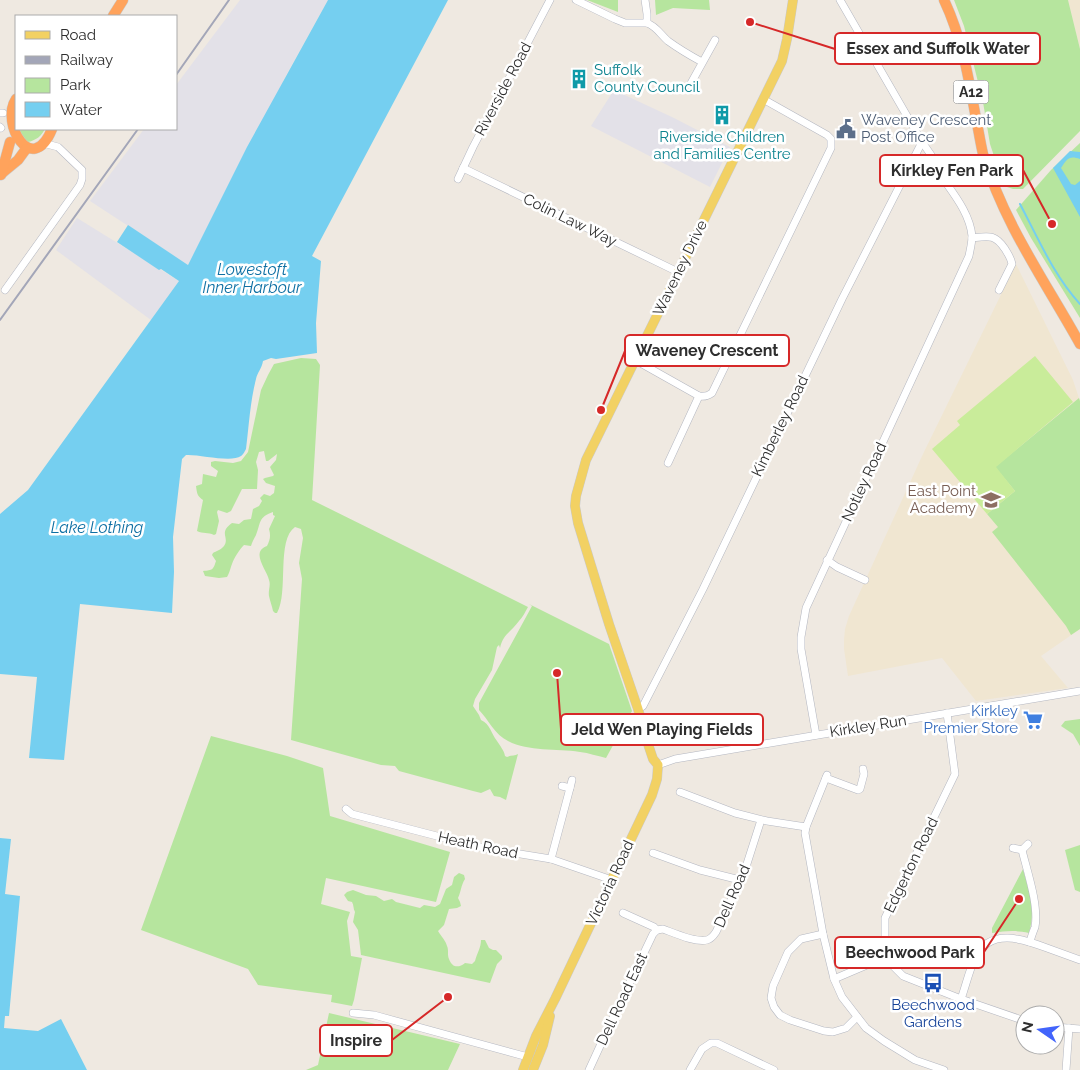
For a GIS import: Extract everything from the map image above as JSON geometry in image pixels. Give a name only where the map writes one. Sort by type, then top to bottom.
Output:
[{"type":"highway","points":[[114,15],[123,0]]},
{"type":"highway","name":"A12","points":[[944,0],[952,17],[963,53],[983,153],[999,200],[1020,242],[1080,344]]},
{"type":"highway","points":[[15,100],[9,103],[1,113],[1,128],[4,136],[10,142],[26,149],[35,147],[49,137],[52,130]]},
{"type":"highway","points":[[0,175],[10,142]]},
{"type":"highway","points":[[0,175],[18,160],[26,149]]},
{"type":"main road","name":"Waveney Drive","points":[[658,765],[649,747],[580,530],[575,506],[578,488],[586,460],[778,69],[784,54],[793,0]]},
{"type":"main road","name":"Victoria Road","points":[[523,1070],[536,1036],[652,795],[657,779],[658,765]]},
{"type":"main road","name":"Victoria Road","points":[[533,1070],[544,1045],[555,999]]},
{"type":"street","name":"Riverside Road","points":[[458,179],[550,0]]},
{"type":"street","points":[[576,0],[626,23],[652,24],[669,42],[702,62]]},
{"type":"street","points":[[645,0],[647,23]]},
{"type":"street","points":[[840,0],[922,142],[945,175],[944,180],[963,208],[970,224],[972,238],[986,236],[995,238],[1000,241],[1011,260],[1012,264],[999,290]]},
{"type":"street","points":[[690,85],[715,40]]},
{"type":"street","points":[[635,360],[699,396],[704,397],[712,393],[831,148],[831,139],[827,135],[762,99]]},
{"type":"street","points":[[5,290],[80,185],[82,179],[82,170],[58,147],[52,130]]},
{"type":"street","name":"Kimberley Road","points":[[638,709],[643,706],[703,589],[842,299],[922,142]]},
{"type":"street","points":[[43,143],[58,147]]},
{"type":"street","name":"Colin Law Way","points":[[463,168],[678,272]]},
{"type":"street","name":"Notley Road","points":[[816,735],[801,649],[806,608],[970,256],[972,238]]},
{"type":"street","points":[[668,463],[699,396]]},
{"type":"street","points":[[827,560],[837,567],[865,580]]},
{"type":"street","name":"Kirkley Run","points":[[658,765],[675,759],[1080,691]]},
{"type":"street","name":"Edgerton Road","points":[[947,713],[955,774],[885,918],[885,945],[894,967],[903,976],[1015,1018]]},
{"type":"street","points":[[864,768],[860,789],[858,790],[827,776],[806,827],[805,833],[822,934],[834,979],[842,997],[857,1018],[884,1042],[915,1060],[944,1070]]},
{"type":"street","points":[[551,860],[572,780]]},
{"type":"street","points":[[562,786],[570,788]]},
{"type":"street","points":[[680,792],[723,809],[762,820],[806,827]]},
{"type":"street","name":"Heath Road","points":[[346,809],[352,814],[483,848],[551,860],[612,880]]},
{"type":"street","name":"Dell Road","points":[[623,913],[657,930],[663,929],[697,940],[711,938],[716,932],[745,870],[762,820]]},
{"type":"street","points":[[1022,850],[1028,844]]},
{"type":"street","points":[[1013,848],[1022,850]]},
{"type":"street","points":[[1022,850],[1035,907],[1035,925],[1030,942]]},
{"type":"street","points":[[653,853],[700,870],[740,880]]},
{"type":"street","name":"Dell Road East","points":[[589,1070],[610,1022],[653,934],[657,930]]},
{"type":"street","points":[[822,934],[800,939],[788,952],[772,986],[771,998],[774,1007],[780,1015],[790,1020],[824,1031],[833,1032],[846,1028],[857,1018]]},
{"type":"street","points":[[961,999],[975,957],[982,948],[993,940],[1017,938],[1080,960]]},
{"type":"street","points":[[834,979],[888,956]]},
{"type":"street","points":[[352,1013],[374,1015],[528,1057]]},
{"type":"street","points":[[1065,1028],[1080,1029]]},
{"type":"street","points":[[1066,1070],[1069,1028]]},
{"type":"street","points":[[690,1070],[702,1049],[711,1042],[717,1043],[774,1070]]},
{"type":"shaded area","points":[[240,0],[328,0],[283,81],[188,265],[90,201],[143,130],[178,130],[178,82]]},
{"type":"shaded area","points":[[1068,0],[1080,0],[1080,49]]},
{"type":"shaded area","points":[[614,90],[730,147],[710,187],[591,126]]},
{"type":"shaded area","points":[[77,218],[179,281],[151,320],[56,250]]},
{"type":"shaded area","name":"East Point Academy","points":[[1016,264],[1073,380],[1080,401],[1080,629],[1041,656],[1068,688],[976,701],[942,658],[848,676],[844,640],[849,616],[923,454]]},
{"type":"green space","points":[[587,0],[618,0],[618,12]]},
{"type":"green space","points":[[655,0],[709,0],[710,10],[673,8],[656,15]]},
{"type":"green space","points":[[954,0],[1068,0],[1080,49],[1080,131],[1023,189],[1013,189],[1004,186],[990,144],[983,102],[964,26]]},
{"type":"green space","points":[[8,124],[15,130],[44,130],[34,140],[28,142],[11,132]]},
{"type":"green space","points":[[1080,143],[1080,318],[1016,210],[1051,170]]},
{"type":"green space","points":[[1035,356],[1073,402],[996,467],[1015,491],[987,514],[932,449],[960,425],[957,421]]},
{"type":"green space","points":[[301,358],[316,359],[320,365],[312,500],[528,607],[505,636],[500,648],[499,645],[497,647],[492,670],[473,706],[481,720],[488,726],[505,756],[518,754],[506,800],[494,796],[490,789],[481,793],[399,771],[395,766],[381,765],[291,740],[302,579],[299,563],[303,538],[301,529],[295,527],[289,534],[286,543],[282,593],[277,613],[273,611],[269,596],[270,582],[260,557],[260,552],[267,546],[269,540],[269,529],[275,516],[273,512],[262,518],[251,546],[244,545],[233,562],[227,577],[205,576],[203,571],[212,569],[215,564],[216,561],[212,555],[213,553],[224,546],[226,540],[225,532],[228,526],[232,523],[239,524],[244,520],[251,519],[253,509],[259,506],[262,501],[260,498],[264,494],[270,496],[274,493],[275,486],[266,483],[263,479],[274,475],[270,467],[276,460],[277,454],[266,461],[264,451],[259,452],[256,462],[258,470],[257,489],[242,489],[231,511],[227,513],[218,510],[219,521],[216,534],[214,535],[197,531],[203,500],[198,494],[196,486],[202,484],[203,474],[216,477],[218,471],[211,466],[211,462],[233,463],[241,461],[248,452],[261,390],[274,364]]},
{"type":"green space","points":[[1079,398],[1080,629],[1071,635],[1066,626],[992,532],[998,527],[987,514],[1015,491],[995,467]]},
{"type":"green space","points":[[529,604],[609,644],[632,711],[606,758],[583,752],[525,747],[508,741],[495,731],[479,710],[479,703],[532,606]]},
{"type":"green space","points":[[1080,719],[1080,746],[1073,734],[1061,726],[1065,721]]},
{"type":"green space","points":[[211,736],[287,756],[323,768],[330,816],[450,852],[436,902],[326,878],[321,904],[350,912],[347,921],[351,956],[362,958],[352,1006],[331,1002],[332,995],[258,985],[248,969],[141,930]]},
{"type":"green space","points":[[1080,845],[1080,892],[1075,890],[1065,850]]},
{"type":"green space","points":[[1023,869],[1032,908],[1029,933],[1011,931],[992,933],[992,928]]},
{"type":"green space","points":[[459,873],[464,875],[465,879],[458,898],[461,906],[449,909],[444,925],[438,931],[446,942],[448,957],[454,966],[460,966],[465,963],[472,964],[480,948],[481,940],[485,940],[489,948],[496,950],[502,956],[490,983],[361,955],[358,930],[353,922],[355,912],[353,904],[344,895],[347,892],[353,890],[366,895],[376,896],[384,901],[392,899],[396,902],[420,908],[424,905],[435,907],[440,904],[446,889],[452,885],[454,877]]},
{"type":"green space","points":[[329,1013],[460,1044],[448,1070],[306,1070],[318,1065]]},
{"type":"water","points":[[328,0],[448,0],[312,256],[321,261],[316,323],[317,353],[276,359],[271,358],[263,361],[254,388],[246,449],[242,455],[230,459],[186,455],[182,459],[173,537],[172,613],[80,604],[64,760],[29,758],[37,677],[0,674],[0,514],[28,490],[179,281],[117,242],[128,225],[188,265],[247,147]]},
{"type":"water","points":[[1070,151],[1080,152],[1080,159],[1073,157],[1065,162],[1061,168],[1071,184],[1075,185],[1080,181],[1080,217],[1053,168]]},
{"type":"water","points":[[0,838],[11,839],[5,894],[20,896],[9,1016],[5,1016],[4,1028],[38,1031],[61,1019],[87,1070],[0,1070]]},
{"type":"waterway","points":[[1020,204],[1054,269],[1080,304]]},
{"type":"railway","points":[[178,72],[229,0]]},
{"type":"railway","points":[[0,320],[137,130]]},
{"type":"place","name":"Essex and Suffolk Water","points":[[750,22]]},
{"type":"place","name":"Suffolk County Council","points":[[579,79]]},
{"type":"place","name":"Riverside Children and Families Centre","points":[[722,115]]},
{"type":"place","name":"Waveney Crescent Post Office","points":[[846,129]]},
{"type":"place","name":"Kirkley Fen Park","points":[[1052,224]]},
{"type":"place","name":"Waveney Crescent","points":[[601,410]]},
{"type":"place","name":"East Point Academy","points":[[991,500]]},
{"type":"place","name":"Jeld Wen Playing Fields","points":[[557,673]]},
{"type":"place","name":"Kirkley Premier Store","points":[[1033,720]]},
{"type":"place","name":"Beechwood Park","points":[[1019,899]]},
{"type":"place","name":"Beechwood Gardens","points":[[933,983]]},
{"type":"place","name":"Inspire","points":[[448,997]]},
{"type":"water label","name":"Lowestoft Inner Harbour","points":[[252,278]]},
{"type":"water label","name":"Lake Lothing","points":[[97,527]]}]
